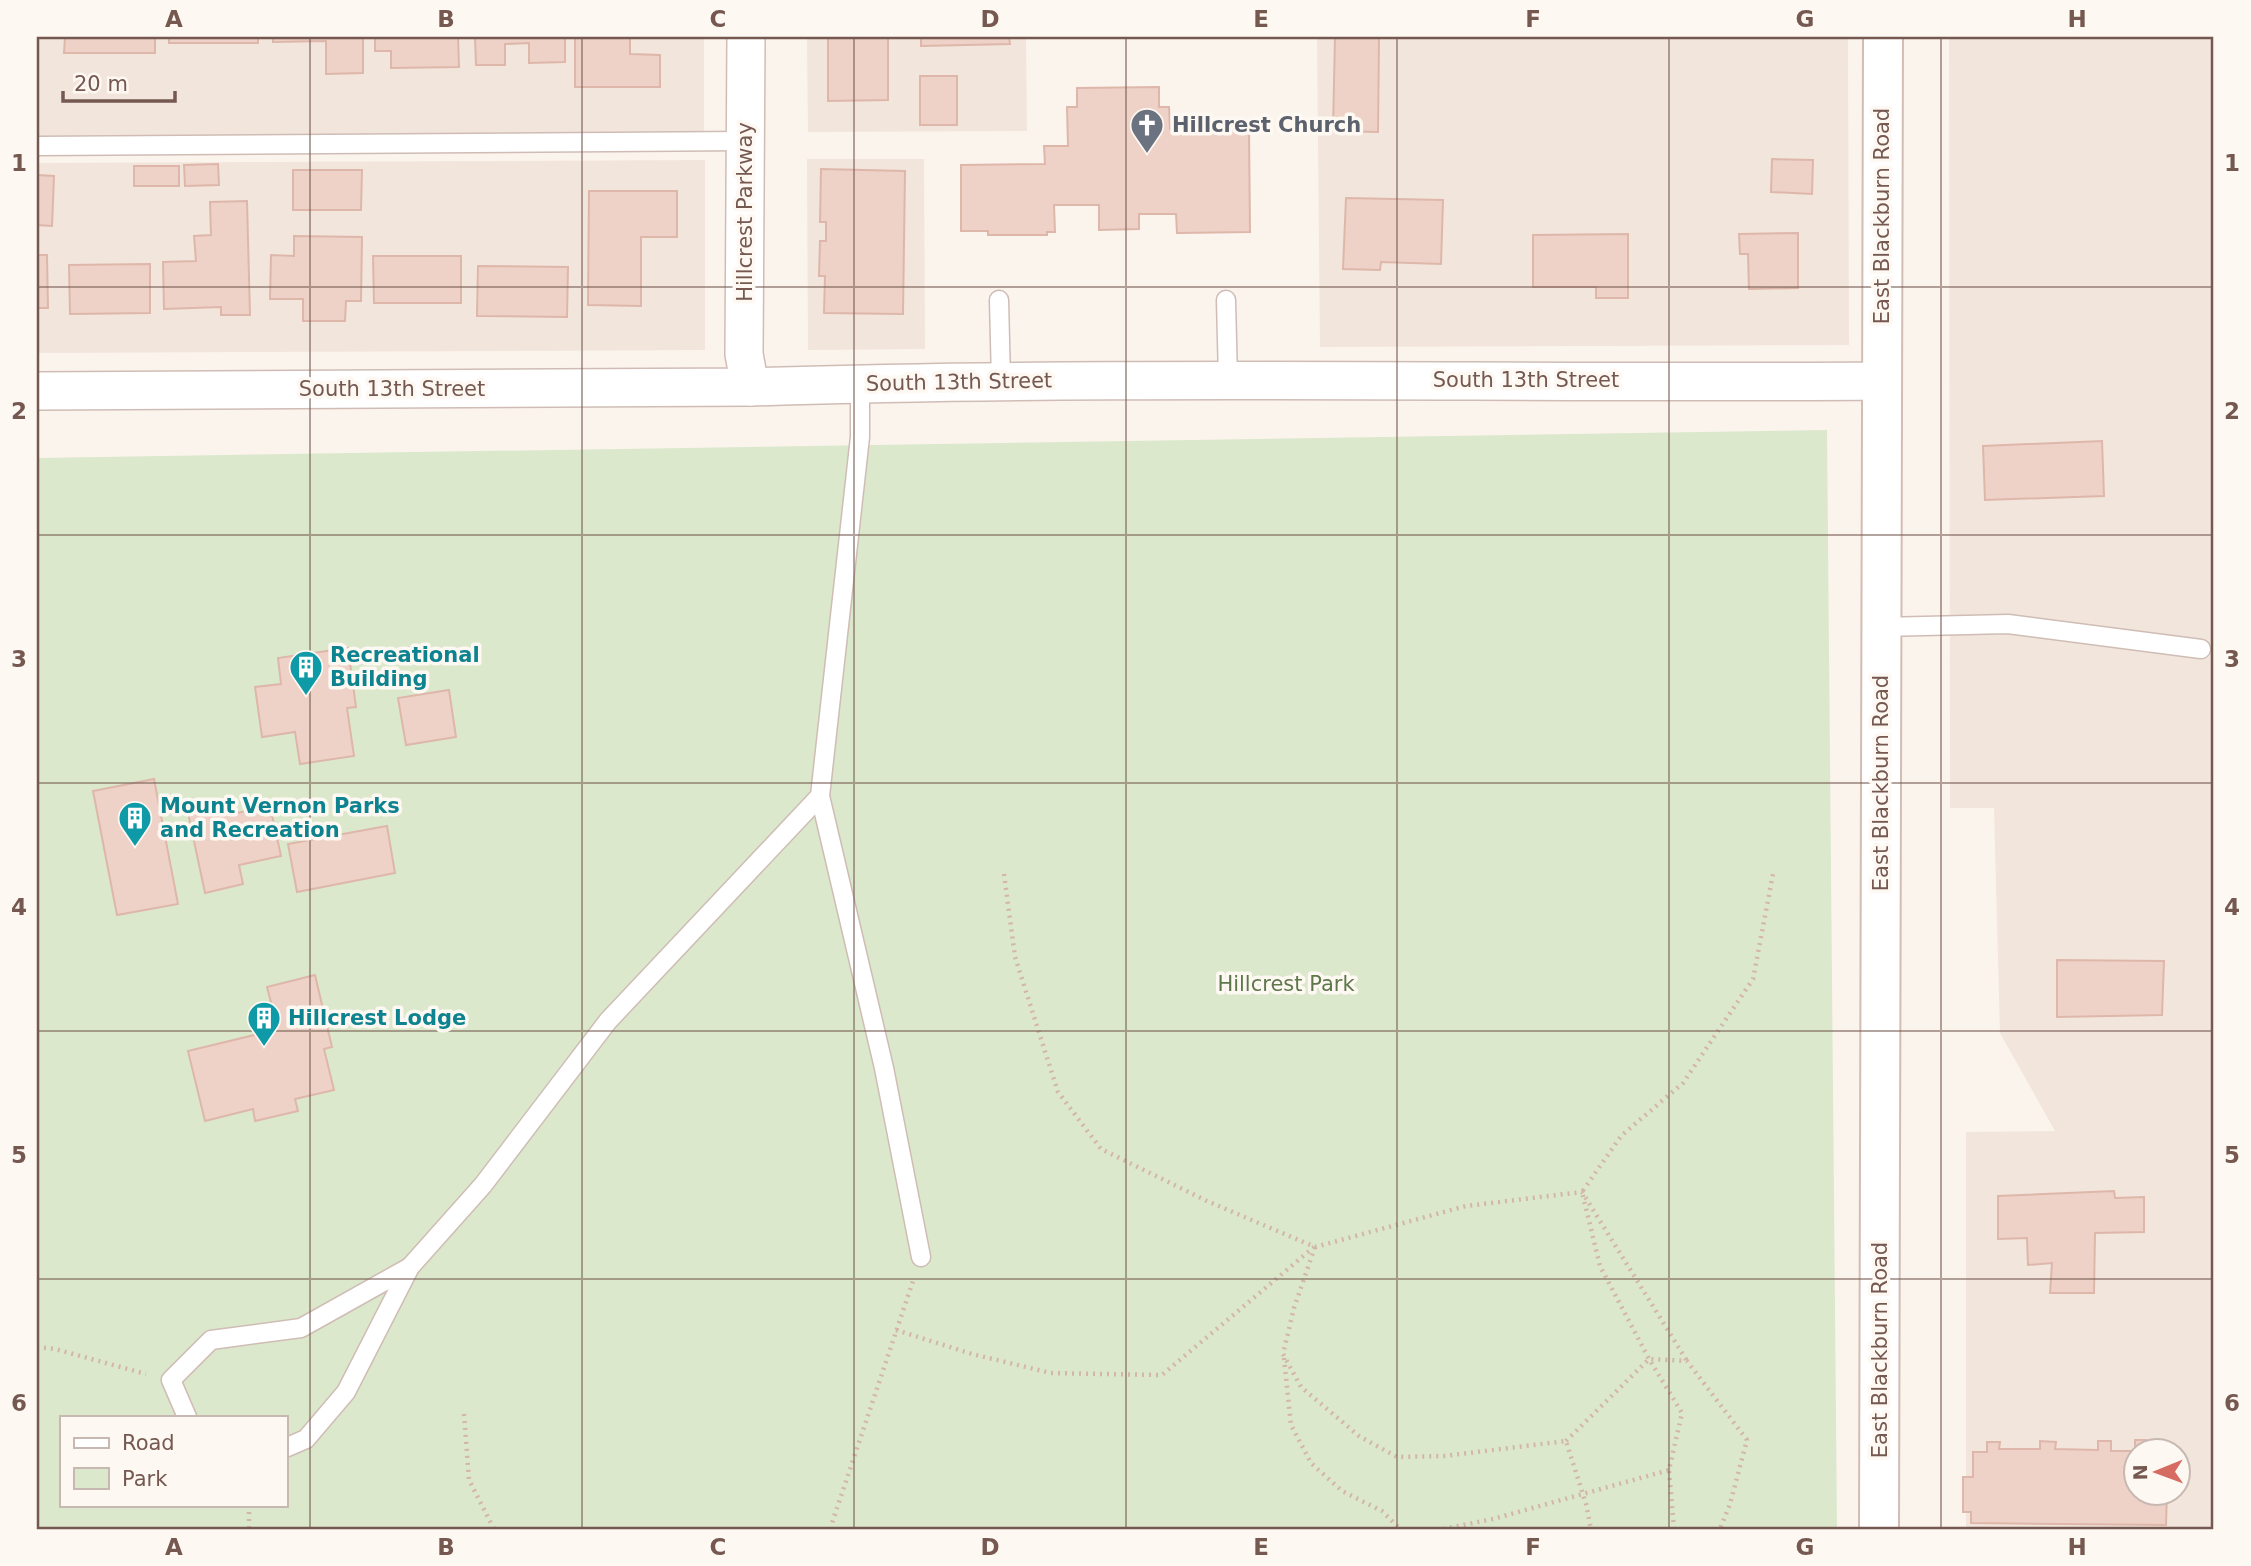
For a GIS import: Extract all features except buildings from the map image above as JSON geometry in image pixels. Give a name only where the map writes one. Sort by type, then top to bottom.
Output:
[{"type":"street","name":"Hillcrest Parkway","points":[[746,37],[744,354],[750,387]]},
{"type":"street","name":"East Blackburn Road","points":[[1879,1529],[1883,37]]},
{"type":"street","name":"South 13th Street","points":[[37,391],[750,387],[1000,381],[1882,381]]},
{"type":"lane","points":[[37,146],[746,141]]},
{"type":"lane","points":[[999,300],[1000,381]]},
{"type":"lane","points":[[1226,300],[1228,380]]},
{"type":"lane","points":[[860,383],[860,437],[820,796],[884,1068],[921,1257]]},
{"type":"lane","points":[[1882,628],[2008,624],[2201,649]]},
{"type":"lane","points":[[287,1447],[306,1439],[346,1392],[410,1267],[483,1185],[608,1021],[820,796]]},
{"type":"lane","points":[[187,1416],[171,1380],[211,1340],[301,1328],[410,1267]]},
{"type":"path","points":[[1003,874],[1015,957],[1058,1092],[1101,1149],[1207,1201],[1315,1247]]},
{"type":"path","points":[[1674,1529],[1669,1470],[1682,1413],[1649,1359],[1600,1266],[1582,1192],[1620,1136],[1683,1083],[1753,979],[1773,874]]},
{"type":"path","points":[[896,1331],[972,1354],[1051,1373],[1162,1375],[1315,1247],[1466,1206],[1582,1192]]},
{"type":"path","points":[[1582,1192],[1687,1362],[1747,1440],[1730,1504],[1720,1529]]},
{"type":"path","points":[[1315,1247],[1294,1308],[1283,1354],[1291,1425],[1311,1463],[1342,1491],[1382,1511],[1400,1529]]},
{"type":"path","points":[[830,1529],[921,1257]]},
{"type":"path","points":[[37,1347],[55,1349],[171,1380]]},
{"type":"path","points":[[1283,1354],[1301,1387],[1359,1436],[1397,1457],[1444,1456],[1566,1441],[1649,1359],[1687,1362]]},
{"type":"path","points":[[464,1414],[469,1480],[494,1529]]},
{"type":"path","points":[[1566,1441],[1583,1493],[1591,1529]]},
{"type":"path","points":[[1443,1529],[1493,1519],[1669,1470]]},
{"type":"path","points":[[248,1506],[249,1529]]},
{"type":"shaded area","points":[[37,37],[704,37],[704,133],[37,136]]},
{"type":"shaded area","points":[[807,37],[1026,37],[1027,131],[808,132]]},
{"type":"shaded area","points":[[1317,37],[1848,37],[1849,345],[1320,347]]},
{"type":"shaded area","points":[[1949,37],[2214,37],[2214,1529],[1966,1529],[1966,1132],[2055,1131],[2000,1033],[1994,808],[1950,808]]},
{"type":"shaded area","points":[[807,159],[924,159],[925,349],[808,350]]},
{"type":"shaded area","points":[[705,160],[705,350],[37,353],[37,163]]},
{"type":"green space","name":"Hillcrest Park","points":[[1827,430],[1837,1529],[37,1529],[37,458]]},
{"type":"place","name":"Hillcrest Church","points":[[1147,155]]},
{"type":"place","name":"Recreational Building","points":[[306,697]]},
{"type":"place","name":"Mount Vernon Parks and Recreation","points":[[135,848]]},
{"type":"place","name":"Hillcrest Lodge","points":[[264,1048]]}]
